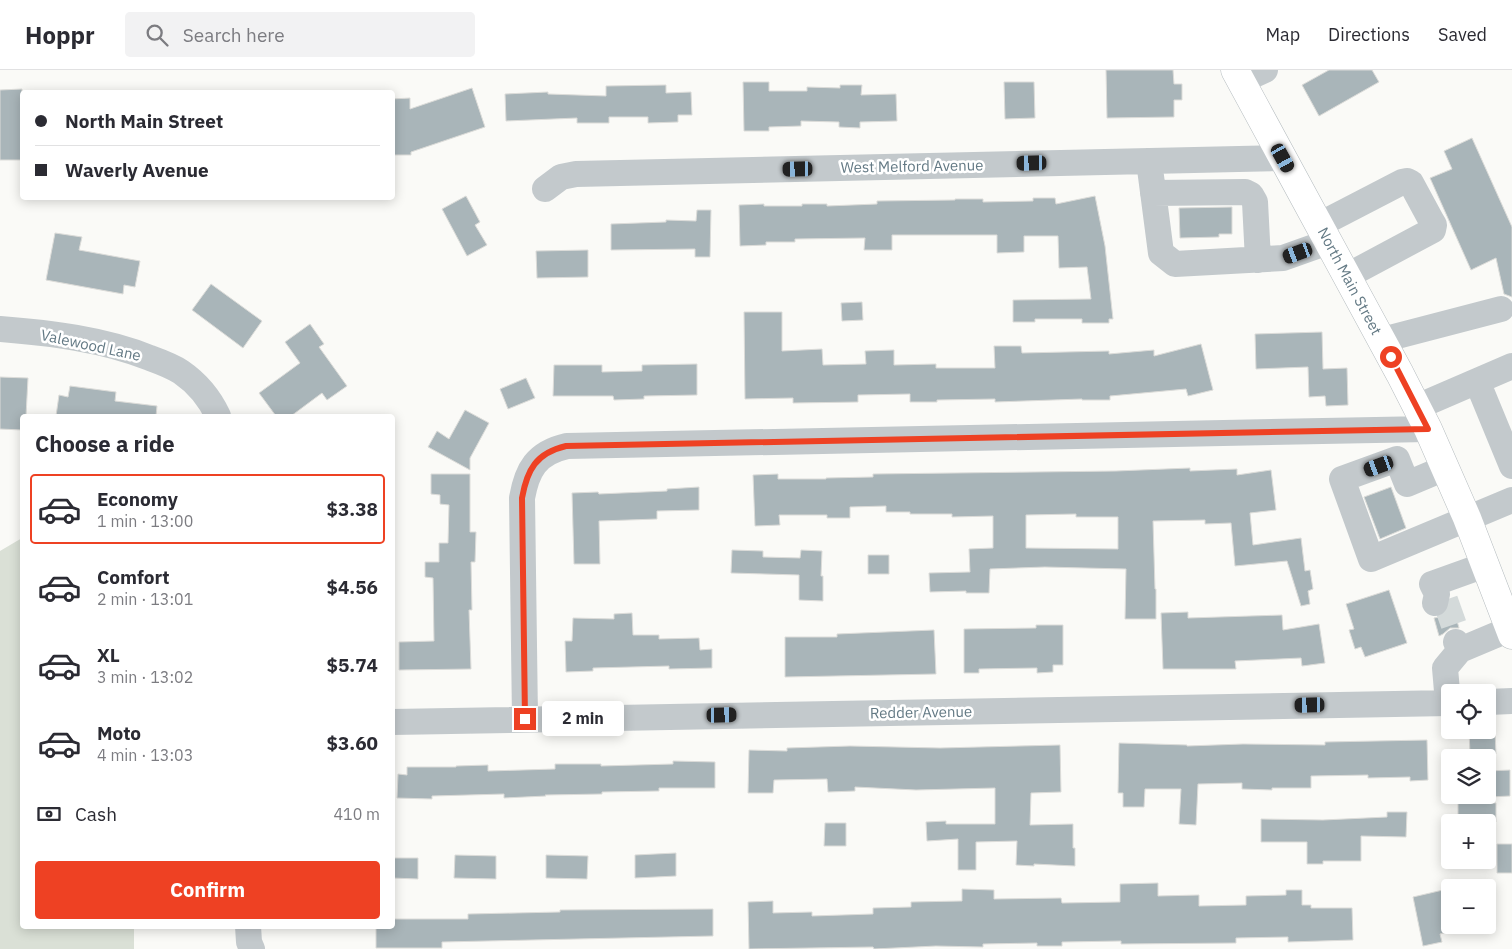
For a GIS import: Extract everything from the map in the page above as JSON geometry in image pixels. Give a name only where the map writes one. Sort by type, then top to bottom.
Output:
[{"type":"main road","name":"North Main Street","points":[[1247,74],[1283,158],[1422,418],[1467,518],[1511,632]]},
{"type":"street","name":"West Melford Avenue","points":[[545,189],[561,177],[576,174],[1283,158]]},
{"type":"street","points":[[1149,161],[1161,252],[1175,264],[1283,258],[1402,182],[1412,183],[1434,225],[1433,230],[1347,276]]},
{"type":"street","points":[[1153,193],[1245,192],[1250,195],[1255,202],[1258,260]]},
{"type":"street","points":[[1382,340],[1501,309]]},
{"type":"street","name":"Valewood Lane","points":[[0,329],[65,336],[106,344],[164,363],[181,372],[197,386],[207,397],[217,414]]},
{"type":"street","points":[[525,719],[522,498],[530,470],[537,460],[557,448],[566,446],[1422,418],[1477,381],[1512,366]]},
{"type":"street","points":[[1477,381],[1512,466]]},
{"type":"street","points":[[1445,468],[1407,484],[1397,459],[1342,479],[1372,559],[1512,500]]},
{"type":"street","points":[[1439,599],[1432,584],[1485,565]]},
{"type":"street","points":[[1447,684],[1445,668],[1455,639],[1511,632]]},
{"type":"street","points":[[1496,702],[1512,701]]},
{"type":"street","name":"Redder Avenue","points":[[395,722],[1441,703]]},
{"type":"street","points":[[248,929],[249,942],[252,949]]},
{"type":"shaded area","points":[[20,539],[20,929],[134,929],[134,949],[0,949],[0,551]]},
{"type":"building","points":[[1106,70],[1173,70],[1174,84],[1182,84],[1182,100],[1174,100],[1174,117],[1107,118]]},
{"type":"building","points":[[1329,70],[1372,70],[1379,82],[1319,116],[1302,85]]},
{"type":"building","points":[[743,82],[769,82],[769,91],[807,91],[807,87],[840,88],[840,85],[862,85],[861,95],[896,94],[897,121],[860,122],[860,128],[839,127],[839,122],[801,121],[801,126],[769,127],[769,131],[744,131]]},
{"type":"building","points":[[1004,82],[1034,82],[1035,118],[1005,119]]},
{"type":"building","points":[[666,85],[666,93],[691,92],[692,115],[678,115],[678,122],[648,123],[648,117],[609,117],[609,123],[577,123],[577,118],[506,121],[505,94],[548,92],[548,94],[606,96],[606,86]]},
{"type":"building","points":[[472,88],[485,127],[411,152],[411,155],[395,155],[395,99],[410,98],[410,109]]},
{"type":"building","points":[[22,89],[20,90],[20,160],[0,160],[0,90]]},
{"type":"building","points":[[1472,138],[1512,227],[1512,297],[1504,294],[1496,258],[1471,270],[1430,178],[1452,169],[1444,151]]},
{"type":"building","points":[[466,196],[480,222],[475,225],[487,245],[467,256],[442,209]]},
{"type":"building","points":[[1095,196],[1105,246],[1113,319],[1109,319],[1109,323],[1082,323],[1082,319],[1035,319],[1035,322],[1013,322],[1013,300],[1091,299],[1087,267],[1059,268],[1058,236],[1024,236],[1024,252],[997,253],[997,235],[892,235],[892,250],[864,250],[865,238],[795,239],[795,242],[766,242],[766,245],[740,246],[739,205],[802,206],[802,204],[827,204],[827,206],[877,204],[877,201],[983,199],[983,202],[1033,201],[1033,198],[1055,198],[1056,204]]},
{"type":"building","points":[[1232,207],[1232,234],[1219,234],[1219,237],[1180,238],[1179,208]]},
{"type":"building","points":[[697,210],[711,210],[710,257],[695,257],[695,249],[611,250],[611,224],[666,222],[666,220],[696,221]]},
{"type":"building","points":[[55,233],[82,237],[79,250],[140,261],[135,287],[124,285],[123,294],[46,280]]},
{"type":"building","points":[[588,250],[588,277],[537,278],[536,251]]},
{"type":"building","points":[[211,284],[262,321],[243,348],[192,310]]},
{"type":"building","points":[[862,302],[863,320],[842,321],[841,303]]},
{"type":"building","points":[[744,312],[782,312],[782,351],[822,349],[823,365],[866,364],[865,351],[894,350],[894,365],[936,364],[936,368],[995,368],[994,346],[1021,346],[1022,353],[1109,351],[1109,354],[1154,350],[1154,356],[1201,344],[1213,390],[1188,396],[1186,389],[1110,396],[1110,400],[995,402],[995,399],[910,402],[910,394],[858,395],[858,402],[793,403],[793,398],[745,399]]},
{"type":"building","points":[[310,324],[324,344],[319,347],[347,386],[327,400],[322,393],[294,414],[275,414],[259,393],[300,363],[285,342]]},
{"type":"building","points":[[1322,332],[1323,369],[1347,368],[1348,405],[1326,406],[1325,396],[1309,397],[1308,367],[1256,369],[1255,334]]},
{"type":"building","points":[[697,364],[697,395],[644,396],[644,399],[614,400],[613,396],[553,396],[554,365],[602,365],[602,372],[642,371],[642,365]]},
{"type":"building","points":[[0,377],[28,378],[26,414],[20,414],[20,430],[0,429]]},
{"type":"building","points":[[526,378],[535,398],[508,409],[500,389]]},
{"type":"building","points":[[70,386],[116,392],[115,401],[157,406],[156,414],[56,414],[59,395],[68,397]]},
{"type":"building","points":[[465,410],[489,423],[470,458],[470,470],[428,447],[437,431],[449,439]]},
{"type":"building","points":[[1190,468],[1190,471],[1237,469],[1237,475],[1271,470],[1276,510],[1250,513],[1253,545],[1301,538],[1305,571],[1310,570],[1313,589],[1308,591],[1310,604],[1301,606],[1287,561],[1235,566],[1231,523],[1205,524],[1205,520],[1153,521],[1156,619],[1125,619],[1126,569],[1045,567],[990,569],[989,593],[966,593],[966,591],[930,592],[929,573],[970,572],[969,549],[993,548],[993,516],[952,517],[952,514],[886,512],[886,506],[850,507],[850,518],[827,518],[827,515],[779,515],[780,525],[755,526],[753,475],[778,474],[778,479],[826,479],[873,477],[873,474],[1116,471]],"holes":[[[1076,514],[1076,517],[1118,517],[1118,549],[1026,548],[1026,515]]]},
{"type":"building","points":[[431,474],[470,474],[470,532],[476,532],[475,562],[471,562],[472,610],[469,610],[471,669],[399,670],[399,642],[434,641],[433,578],[425,577],[425,562],[439,562],[439,543],[448,543],[449,505],[440,504],[440,495],[431,494]]},
{"type":"building","points":[[699,487],[699,510],[657,511],[657,519],[599,521],[600,564],[574,564],[572,493],[598,492],[599,494],[667,491],[667,489]]},
{"type":"building","points":[[1391,487],[1406,528],[1380,539],[1364,497]]},
{"type":"building","points":[[732,550],[763,551],[763,557],[800,558],[801,550],[822,551],[823,601],[799,600],[799,575],[731,573]]},
{"type":"building","points":[[868,555],[889,555],[889,574],[868,574]]},
{"type":"building","points":[[1389,590],[1407,643],[1365,657],[1361,647],[1355,649],[1349,630],[1354,629],[1346,604]]},
{"type":"building","points":[[1451,599],[1459,628],[1450,628],[1439,636],[1434,618],[1446,613]]},
{"type":"building","points":[[1188,612],[1188,618],[1282,615],[1283,630],[1319,624],[1325,663],[1302,666],[1301,658],[1235,661],[1236,669],[1163,669],[1161,613]]},
{"type":"building","points":[[632,613],[633,635],[659,635],[659,639],[699,638],[700,650],[712,649],[712,668],[669,669],[669,666],[593,668],[593,671],[566,672],[565,641],[572,641],[573,618],[614,619],[614,614]]},
{"type":"building","points":[[1036,625],[1063,625],[1063,665],[1053,665],[1053,672],[1037,673],[1037,668],[979,669],[979,673],[964,673],[964,629],[1036,628]]},
{"type":"building","points":[[934,630],[936,674],[785,677],[785,637],[837,637],[837,634]]},
{"type":"building","points":[[1469,739],[1495,739],[1496,749],[1470,749]]},
{"type":"building","points":[[1427,740],[1428,780],[1410,781],[1410,777],[1368,778],[1368,775],[1311,776],[1311,788],[1272,788],[1272,790],[1242,789],[1242,783],[1198,784],[1196,825],[1179,824],[1181,789],[1145,789],[1144,807],[1123,807],[1123,793],[1118,793],[1119,743],[1187,746],[1243,744],[1325,745],[1325,742]]},
{"type":"building","points":[[1060,745],[1061,792],[1031,793],[1030,825],[1073,824],[1075,866],[1016,865],[1017,841],[976,842],[976,870],[958,870],[958,839],[927,841],[926,822],[946,821],[946,824],[995,824],[995,788],[916,790],[855,787],[855,791],[828,792],[827,779],[774,780],[773,793],[748,793],[749,750],[787,751],[787,748],[850,746],[940,748]]},
{"type":"building","points":[[673,761],[715,762],[715,788],[659,788],[659,791],[602,792],[602,794],[504,798],[504,794],[432,796],[432,799],[397,798],[398,774],[407,775],[407,767],[488,765],[488,771],[555,769],[555,764],[601,764],[601,766],[673,764]]},
{"type":"building","points":[[1510,770],[1510,796],[1496,797],[1496,771]]},
{"type":"building","points":[[1458,804],[1496,804],[1496,814],[1458,814]]},
{"type":"building","points":[[1387,812],[1407,812],[1406,837],[1361,836],[1361,861],[1323,861],[1323,864],[1307,864],[1307,842],[1261,842],[1261,819],[1323,820],[1387,817]]},
{"type":"building","points":[[825,823],[846,823],[846,846],[824,846]]},
{"type":"building","points":[[1497,844],[1512,844],[1512,873],[1497,873]]},
{"type":"building","points":[[676,853],[676,876],[635,878],[635,855]]},
{"type":"building","points":[[455,855],[496,856],[496,879],[454,878]]},
{"type":"building","points":[[546,855],[588,856],[587,879],[546,878]]},
{"type":"building","points":[[395,858],[418,858],[418,879],[395,878]]},
{"type":"building","points":[[1158,883],[1158,896],[1199,895],[1199,906],[1246,905],[1246,896],[1286,895],[1286,890],[1302,890],[1302,905],[1311,905],[1311,908],[1352,908],[1353,940],[1288,942],[1288,937],[1236,938],[1236,943],[1121,944],[1121,941],[1062,942],[1062,946],[1037,946],[1037,943],[983,944],[983,947],[749,949],[748,902],[773,901],[773,913],[812,912],[812,916],[873,914],[873,908],[911,907],[911,902],[962,901],[962,889],[994,890],[994,899],[1061,898],[1062,903],[1120,902],[1120,884]]},
{"type":"building","points":[[1441,890],[1440,934],[1442,942],[1423,946],[1413,897]]},
{"type":"building","points":[[713,909],[713,936],[442,942],[442,948],[376,948],[376,929],[395,929],[395,919],[468,919],[468,914],[560,912],[560,910]]},
{"type":"tunnel","points":[[1445,600],[1456,631]]},
{"type":"route","points":[[525,719],[522,498],[526,479],[537,460],[557,448],[566,446],[1428,429],[1391,357]]}]
